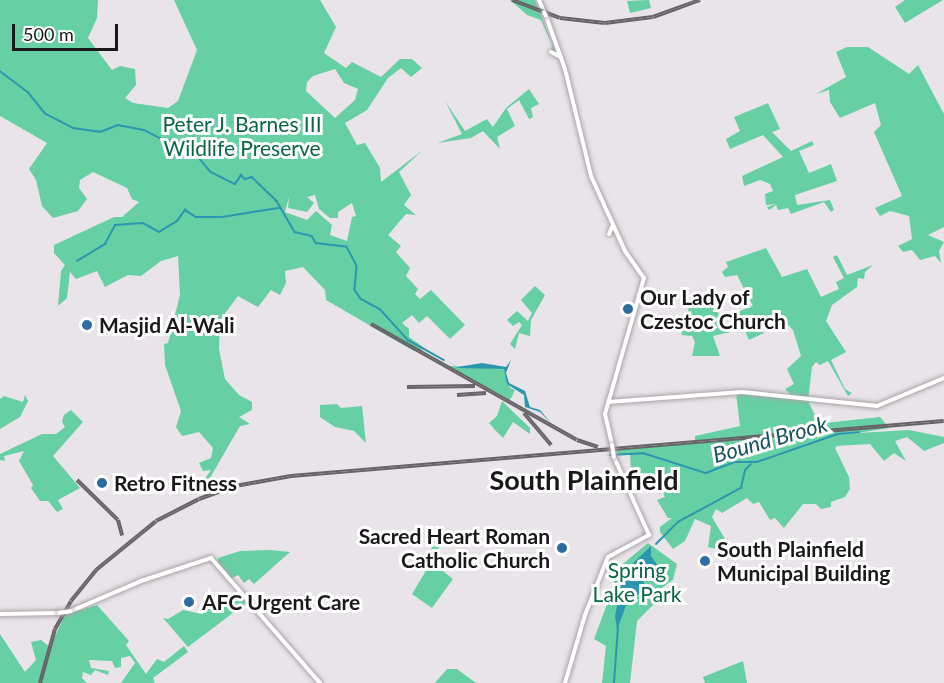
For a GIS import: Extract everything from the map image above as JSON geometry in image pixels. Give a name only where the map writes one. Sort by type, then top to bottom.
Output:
[{"type":"main road","points":[[541,0],[561,57],[592,176],[613,224],[646,276],[605,414],[614,457],[648,535],[611,554],[604,564],[565,683]]},
{"type":"main road","points":[[551,52],[561,57]]},
{"type":"main road","points":[[609,234],[613,224]]},
{"type":"main road","points":[[608,402],[742,392],[877,406],[944,378]]},
{"type":"main road","points":[[0,614],[59,614],[71,611],[134,584],[211,558],[320,683]]},
{"type":"green space","name":"Peter J. Barnes III Wildlife Preserve","points":[[0,0],[98,0],[97,18],[88,38],[112,70],[120,66],[135,69],[136,85],[125,98],[133,103],[168,108],[178,101],[197,50],[174,0],[320,0],[336,27],[324,53],[346,68],[352,62],[381,77],[400,59],[412,59],[422,68],[411,77],[401,68],[388,78],[367,110],[345,123],[357,145],[365,143],[380,168],[381,182],[423,150],[399,172],[411,195],[404,205],[416,215],[406,214],[388,235],[401,246],[396,252],[410,268],[406,276],[418,289],[415,294],[420,299],[431,290],[465,325],[450,339],[427,316],[419,323],[412,315],[402,323],[409,329],[409,337],[426,349],[414,351],[326,300],[325,290],[303,267],[285,271],[286,283],[280,295],[271,290],[258,307],[238,296],[220,320],[219,349],[225,379],[239,395],[252,402],[252,410],[239,417],[250,424],[240,426],[203,490],[200,486],[211,470],[203,471],[199,463],[211,458],[213,448],[199,432],[182,436],[176,427],[181,411],[165,365],[164,344],[168,343],[180,295],[178,256],[161,261],[141,276],[128,275],[105,287],[97,271],[76,279],[70,272],[67,298],[58,306],[61,271],[65,265],[54,253],[54,245],[114,217],[122,217],[139,202],[132,199],[127,188],[93,172],[80,180],[79,188],[87,199],[78,211],[53,218],[42,206],[36,180],[29,169],[47,143],[0,116]],"holes":[[[335,69],[344,83],[358,89],[355,100],[335,118],[306,91],[307,82],[313,76]],[[315,195],[319,209],[330,218],[338,218],[338,212],[352,203],[356,216],[352,217],[347,241],[330,235],[332,225],[316,211],[307,220],[285,212],[289,197],[288,208],[307,212],[314,203],[307,197]]]},
{"type":"green space","points":[[510,0],[535,0],[555,51],[551,51],[552,45],[541,20],[527,15]]},
{"type":"green space","points":[[649,0],[651,8],[630,13],[627,1]]},
{"type":"green space","points":[[905,0],[943,0],[905,23],[895,7]]},
{"type":"green space","points":[[847,47],[868,47],[909,74],[918,65],[944,114],[944,227],[928,235],[944,242],[939,251],[941,263],[935,256],[920,260],[912,250],[903,252],[898,246],[912,239],[909,216],[890,211],[880,216],[875,208],[902,196],[874,132],[881,125],[875,103],[840,118],[830,102],[829,90],[816,94],[846,77],[836,52]]},
{"type":"green space","points":[[529,89],[539,104],[531,108],[533,117],[529,119],[519,100],[507,109],[515,126],[497,137],[500,149],[483,131],[471,138],[437,143],[462,134],[445,101],[465,131],[487,119],[493,127],[506,108]]},
{"type":"green space","points":[[768,103],[780,129],[772,132],[791,151],[812,141],[814,145],[799,151],[809,173],[831,164],[837,181],[795,195],[797,205],[830,200],[834,210],[831,212],[824,202],[791,214],[788,208],[778,210],[776,205],[769,210],[767,207],[776,204],[766,205],[765,194],[773,191],[770,184],[760,180],[744,186],[742,176],[783,157],[763,135],[730,149],[726,139],[740,131],[734,117]]},
{"type":"green space","points":[[766,248],[782,277],[807,269],[821,297],[839,289],[836,282],[844,278],[833,257],[837,255],[847,275],[873,265],[865,272],[864,279],[858,278],[857,287],[832,305],[826,321],[846,352],[831,360],[845,389],[852,393],[848,396],[828,361],[820,365],[816,362],[812,367],[808,401],[817,419],[825,423],[880,417],[889,428],[858,433],[909,430],[944,437],[944,443],[924,451],[907,437],[895,441],[906,461],[894,453],[884,461],[870,444],[837,446],[835,448],[849,477],[850,489],[845,497],[831,502],[831,507],[821,509],[816,504],[803,504],[784,528],[775,518],[770,520],[759,502],[753,504],[747,498],[722,513],[716,509],[712,517],[725,539],[716,543],[716,549],[708,547],[711,526],[695,519],[685,541],[673,549],[660,532],[660,527],[672,518],[668,518],[657,500],[665,497],[655,474],[636,473],[631,469],[630,454],[617,455],[616,450],[738,440],[695,440],[695,436],[740,426],[736,393],[801,396],[791,395],[785,389],[794,384],[787,369],[801,356],[793,330],[784,321],[770,327],[767,321],[760,324],[764,333],[749,340],[737,312],[753,306],[737,275],[725,277],[722,272],[728,267],[726,262]]},
{"type":"green space","points":[[535,286],[545,295],[531,320],[530,336],[519,333],[515,349],[510,344],[522,325],[519,322],[513,326],[507,320],[517,311],[528,321],[532,313],[521,300]]},
{"type":"green space","points":[[709,298],[730,332],[713,336],[720,356],[692,356],[695,342],[692,336],[681,335],[690,304]]},
{"type":"green space","points":[[449,366],[504,369],[510,388],[515,390],[510,400]]},
{"type":"green space","points":[[25,395],[28,401],[20,417],[0,429],[0,399],[4,396],[23,402]]},
{"type":"green space","points":[[502,401],[530,428],[530,434],[513,422],[503,438],[489,423],[497,416]]},
{"type":"green space","points":[[337,404],[341,408],[362,406],[366,443],[354,431],[335,427],[320,417],[320,405]]},
{"type":"green space","points":[[71,410],[83,422],[53,456],[80,488],[58,500],[63,509],[57,512],[48,501],[40,501],[31,488],[33,485],[19,461],[24,451],[4,456],[5,461],[0,460],[0,454],[42,434],[56,434],[65,427],[62,422],[64,415]]},
{"type":"green space","name":"Spring Lake Park","points":[[648,543],[677,564],[673,580],[656,592],[655,603],[637,621],[630,683],[602,683],[606,646],[594,639],[609,599],[616,593],[614,581],[619,567]]},
{"type":"green space","points":[[432,545],[439,547],[434,564],[453,579],[432,608],[412,594],[430,564]]},
{"type":"green space","points":[[240,551],[290,552],[254,584],[249,579],[244,583],[238,575],[231,579],[218,562],[218,558]]},
{"type":"green space","points":[[226,597],[231,602],[244,599],[246,603],[188,647],[163,618],[168,619],[183,610],[202,614]]},
{"type":"green space","points":[[97,605],[129,641],[126,645],[146,674],[157,659],[164,662],[184,646],[188,652],[153,678],[155,683],[121,683],[135,663],[130,656],[121,658],[121,667],[115,668],[112,661],[89,660],[91,668],[109,671],[108,675],[95,670],[91,675],[83,672],[82,678],[87,683],[0,683],[0,634],[25,672],[36,660],[31,642],[41,640],[50,647],[65,615]]},
{"type":"green space","points":[[743,661],[747,683],[705,683],[703,677]]},
{"type":"green space","points":[[447,669],[457,669],[476,683],[435,683]]},
{"type":"water","points":[[444,359],[457,367],[482,363],[506,367],[511,360],[506,373],[509,383],[525,391],[530,407],[540,410],[551,423],[540,412],[525,407],[524,395],[507,384],[504,369],[458,368]]},
{"type":"water","points":[[651,546],[651,556],[662,571],[644,578],[643,592],[628,600],[617,630],[615,616],[622,580],[627,569]]},
{"type":"waterway","name":"Bound Brook","points":[[0,71],[28,92],[46,114],[73,128],[100,132],[118,125],[144,130],[164,140],[176,141],[194,152],[211,172],[235,184],[241,175],[245,179],[252,177],[277,201],[295,232],[312,236],[316,243],[347,247],[357,266],[355,290],[361,299],[380,309],[408,340],[444,360]]},
{"type":"waterway","points":[[77,261],[105,244],[115,225],[143,223],[159,232],[177,221],[185,210],[196,217],[222,217],[278,208]]},
{"type":"waterway","name":"Bound Brook","points":[[610,455],[643,453],[706,473],[735,462],[757,462],[838,434],[859,432]]},
{"type":"waterway","points":[[656,544],[678,522],[741,488],[745,470],[751,464]]},
{"type":"waterway","points":[[614,683],[618,627]]},
{"type":"railway","points":[[512,0],[560,18],[605,23],[653,17],[700,0]]},
{"type":"railway","points":[[371,324],[577,440],[598,447]]},
{"type":"railway","points":[[407,387],[475,386]]},
{"type":"railway","points":[[457,395],[486,393]]},
{"type":"railway","points":[[524,413],[551,445]]},
{"type":"railway","points":[[40,683],[55,629],[71,601],[96,570],[156,521],[199,499],[235,486],[291,476],[944,421]]},
{"type":"railway","points":[[77,480],[118,520],[122,535]]},
{"type":"place","name":"Our Lady of Czestoc Church","points":[[628,309]]},
{"type":"place","name":"Masjid Al-Wali","points":[[87,325]]},
{"type":"place","name":"Retro Fitness","points":[[102,483]]},
{"type":"place","name":"Sacred Heart Roman Catholic Church","points":[[562,548]]},
{"type":"place","name":"South Plainfield Municipal Building","points":[[705,561]]},
{"type":"place","name":"AFC Urgent Care","points":[[189,602]]},
{"type":"district","name":"South Plainfield","points":[[584,480]]}]
